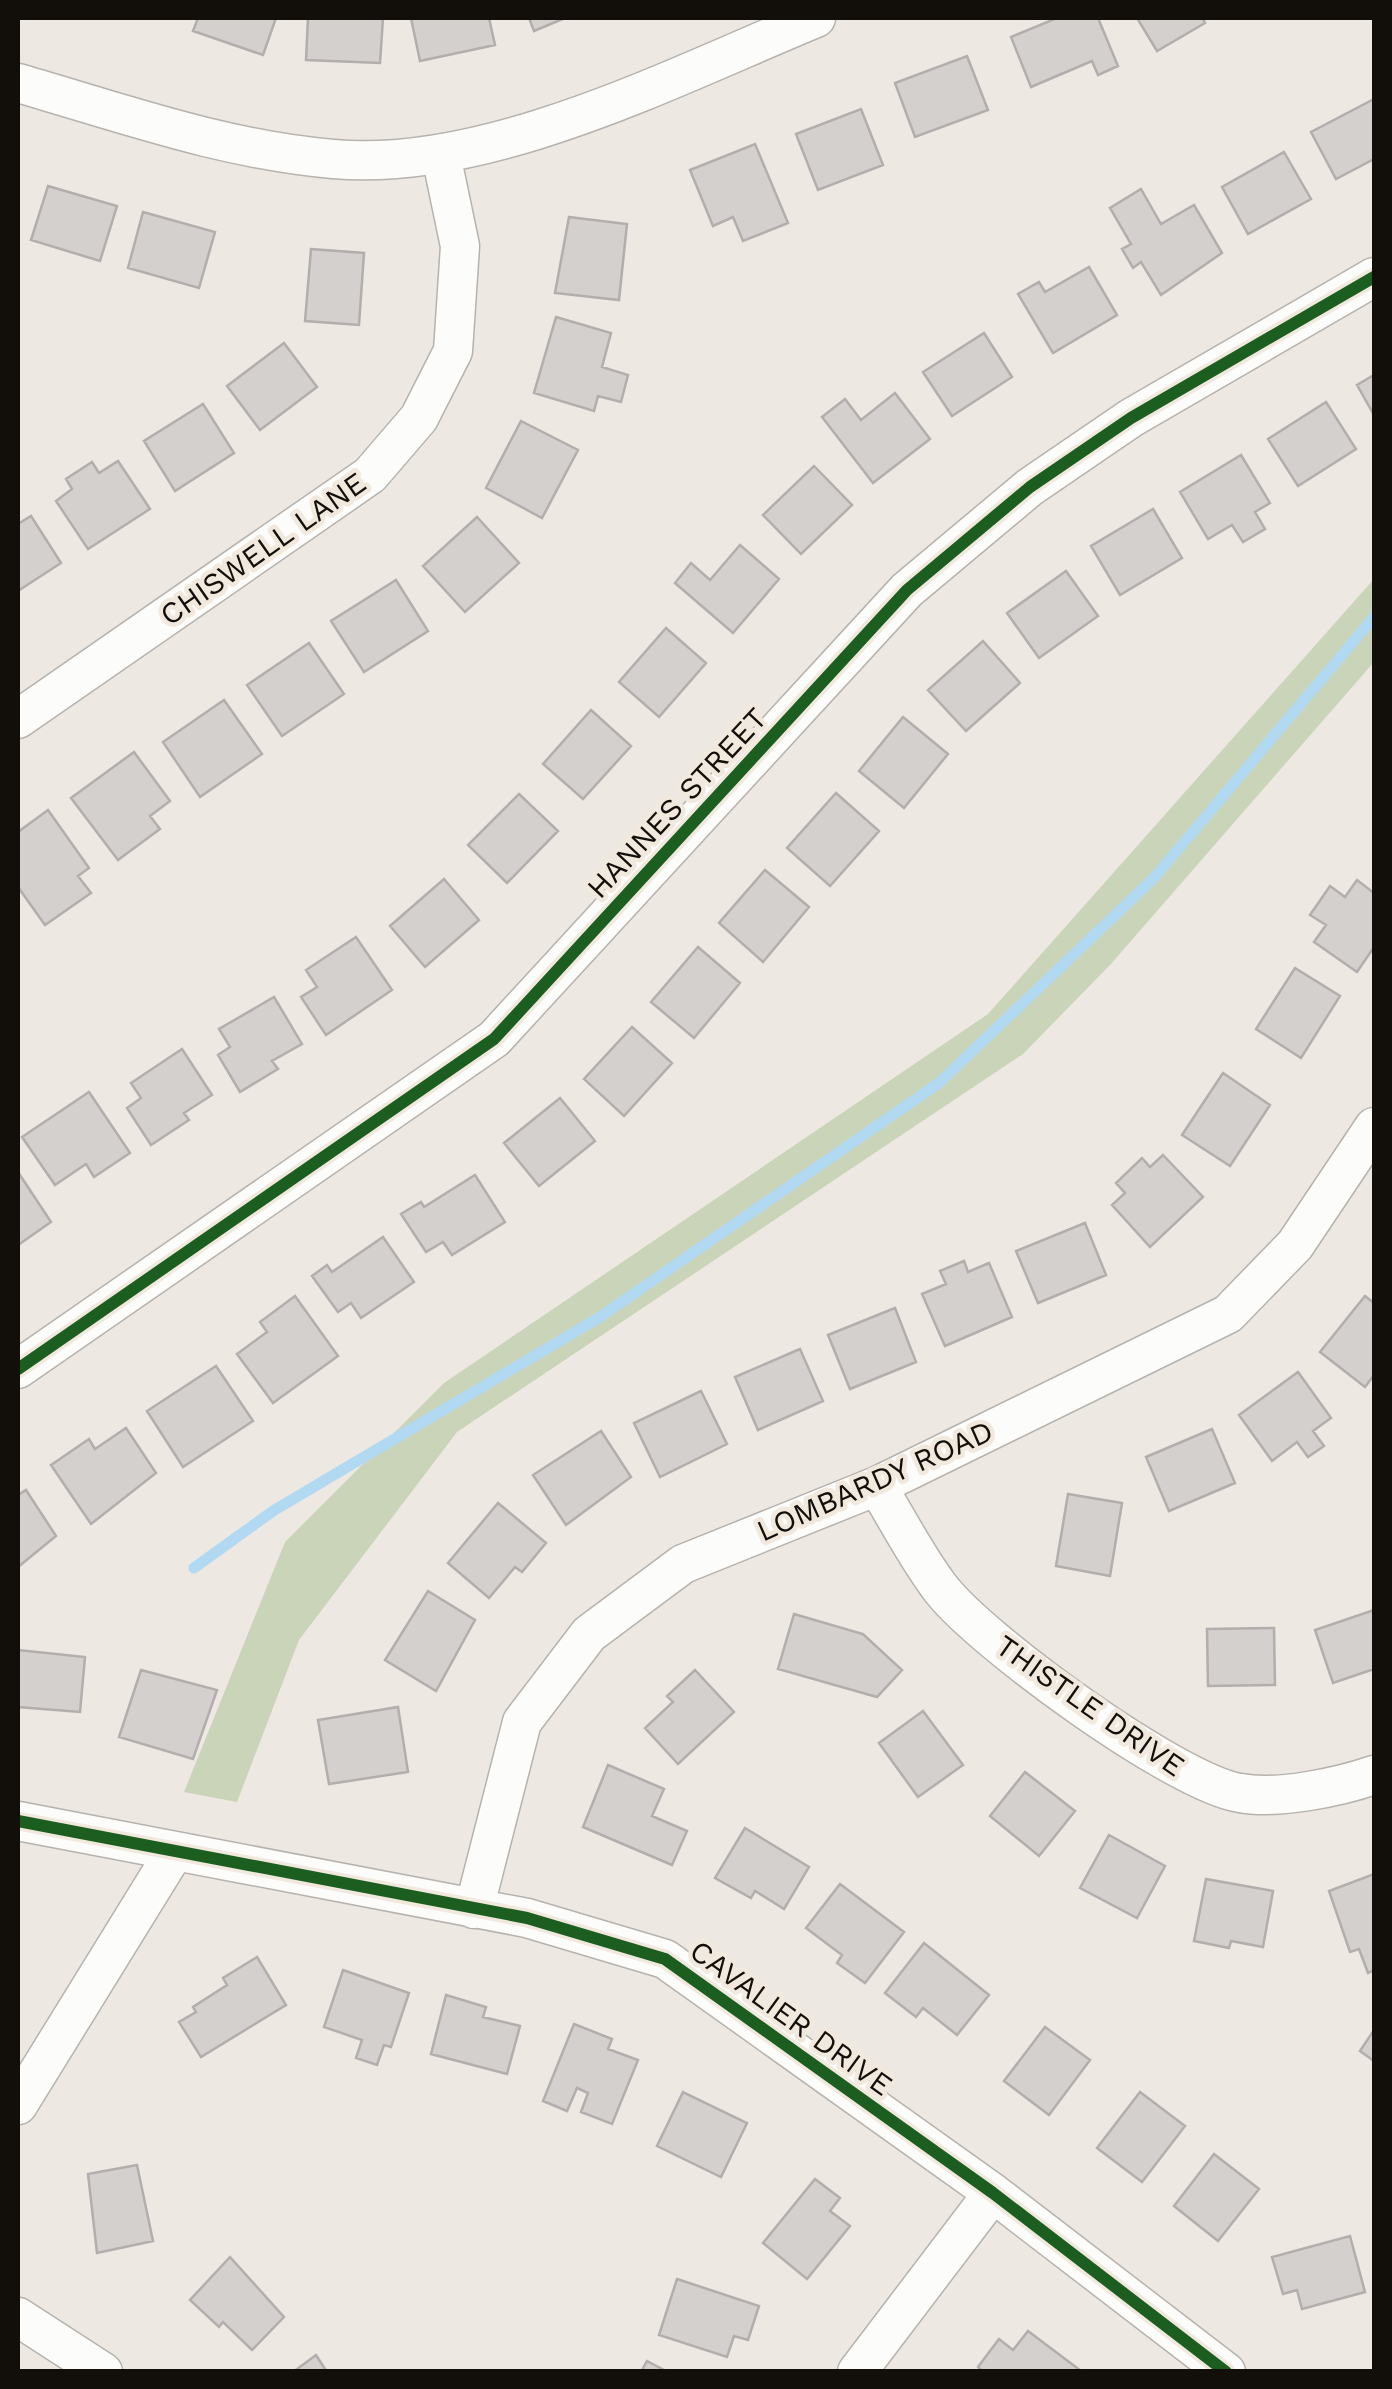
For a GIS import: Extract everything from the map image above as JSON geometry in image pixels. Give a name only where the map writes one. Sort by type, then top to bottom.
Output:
[{"type":"street","points":[[18,83],[233,146],[337,160],[441,155],[594,110],[816,18]]},
{"type":"street","name":"CHISWELL LANE","points":[[18,719],[370,475],[419,418],[452,351],[460,246],[441,155]]},
{"type":"street","name":"HANNES STREET","points":[[18,1369],[494,1039],[907,590],[1030,487],[1131,418],[1374,276]]},
{"type":"street","name":"LOMBARDY ROAD","points":[[474,1909],[522,1722],[589,1634],[683,1564],[877,1486],[1228,1314],[1295,1245],[1374,1127]]},
{"type":"street","name":"THISTLE DRIVE","points":[[877,1486],[941,1589],[970,1622],[1108,1725],[1202,1782],[1242,1794],[1339,1787],[1374,1775]]},
{"type":"street","name":"CAVALIER DRIVE","points":[[18,1821],[172,1854],[527,1918],[665,1959],[993,2193],[1226,2372]]},
{"type":"street","points":[[18,2105],[172,1854]]},
{"type":"street","points":[[857,2372],[993,2193]]},
{"type":"street","points":[[18,2318],[104,2372]]},
{"type":"green space","points":[[1374,579],[1374,662],[1110,965],[1023,1054],[457,1432],[299,1640],[237,1802],[184,1792],[285,1542],[444,1383],[988,1014]]},
{"type":"building","points":[[198,18],[276,18],[263,55],[193,31]]},
{"type":"building","points":[[308,18],[383,18],[380,63],[306,60]]},
{"type":"building","points":[[411,18],[489,18],[495,45],[420,61]]},
{"type":"building","points":[[529,18],[565,18],[534,31]]},
{"type":"building","points":[[1057,18],[1098,18],[1118,66],[1098,75],[1092,61],[1031,87],[1011,37]]},
{"type":"building","points":[[1137,18],[1203,18],[1205,23],[1157,51]]},
{"type":"building","points":[[967,56],[988,110],[915,137],[895,83]]},
{"type":"building","points":[[1374,99],[1374,159],[1336,179],[1311,132]]},
{"type":"building","points":[[861,109],[883,165],[818,190],[796,134]]},
{"type":"building","points":[[755,144],[788,223],[743,241],[733,217],[713,226],[690,170]]},
{"type":"building","points":[[1284,152],[1311,199],[1248,234],[1222,187]]},
{"type":"building","points":[[48,186],[117,206],[100,261],[31,240]]},
{"type":"building","points":[[1141,189],[1161,224],[1194,205],[1222,253],[1161,295],[1141,262],[1133,268],[1122,249],[1131,244],[1110,208]]},
{"type":"building","points":[[143,212],[215,232],[199,288],[128,268]]},
{"type":"building","points":[[569,217],[627,224],[619,300],[555,293]]},
{"type":"building","points":[[311,249],[364,253],[359,325],[305,321]]},
{"type":"building","points":[[1089,267],[1117,315],[1053,353],[1018,294],[1039,282],[1045,292]]},
{"type":"building","points":[[556,317],[611,333],[602,367],[628,375],[621,402],[598,396],[594,411],[534,393]]},
{"type":"building","points":[[984,333],[1012,377],[952,416],[923,372]]},
{"type":"building","points":[[284,343],[317,387],[260,430],[227,386]]},
{"type":"building","points":[[1374,375],[1374,415],[1357,385]]},
{"type":"building","points":[[895,393],[930,439],[873,483],[822,417],[845,399],[861,420]]},
{"type":"building","points":[[1326,402],[1356,449],[1298,486],[1268,439]]},
{"type":"building","points":[[203,404],[234,453],[175,491],[144,441]]},
{"type":"building","points":[[521,421],[578,450],[542,518],[486,488]]},
{"type":"building","points":[[1241,455],[1270,503],[1255,512],[1265,529],[1243,542],[1232,525],[1208,539],[1180,492]]},
{"type":"building","points":[[118,461],[150,509],[88,549],[56,501],[72,489],[66,479],[92,462],[99,473]]},
{"type":"building","points":[[814,466],[852,505],[801,554],[763,515]]},
{"type":"building","points":[[1153,509],[1182,558],[1120,595],[1091,546]]},
{"type":"building","points":[[31,516],[61,563],[18,591],[18,524]]},
{"type":"building","points":[[477,517],[519,563],[465,612],[423,566]]},
{"type":"building","points":[[740,545],[779,579],[733,633],[675,583],[691,563],[710,580]]},
{"type":"building","points":[[1066,571],[1098,616],[1039,658],[1007,613]]},
{"type":"building","points":[[396,580],[428,631],[364,672],[331,621]]},
{"type":"building","points":[[666,628],[706,663],[659,717],[619,682]]},
{"type":"building","points":[[983,641],[1020,683],[966,731],[928,690]]},
{"type":"building","points":[[309,643],[344,694],[282,736],[247,685]]},
{"type":"building","points":[[224,700],[262,754],[200,797],[163,742]]},
{"type":"building","points":[[591,710],[631,746],[583,799],[543,764]]},
{"type":"building","points":[[903,717],[948,754],[904,808],[859,771]]},
{"type":"building","points":[[134,752],[170,801],[150,816],[160,829],[118,860],[71,798]]},
{"type":"building","points":[[836,793],[879,831],[830,886],[787,848]]},
{"type":"building","points":[[519,794],[558,831],[507,883],[468,845]]},
{"type":"building","points":[[48,810],[89,868],[78,876],[91,893],[45,925],[18,887],[18,832]]},
{"type":"building","points":[[765,870],[809,907],[763,962],[719,923]]},
{"type":"building","points":[[444,879],[479,920],[425,967],[390,926]]},
{"type":"building","points":[[1357,880],[1374,893],[1374,947],[1357,972],[1314,942],[1326,925],[1310,915],[1330,886],[1345,897]]},
{"type":"building","points":[[356,937],[392,990],[326,1035],[301,997],[317,987],[306,970]]},
{"type":"building","points":[[698,947],[740,983],[694,1038],[651,1002]]},
{"type":"building","points":[[1295,968],[1340,996],[1301,1058],[1256,1029]]},
{"type":"building","points":[[274,997],[302,1044],[272,1061],[278,1069],[240,1092],[218,1055],[230,1047],[219,1029]]},
{"type":"building","points":[[632,1027],[672,1063],[624,1116],[584,1079]]},
{"type":"building","points":[[182,1049],[212,1095],[184,1113],[189,1120],[151,1145],[127,1108],[141,1098],[131,1083]]},
{"type":"building","points":[[1223,1073],[1270,1105],[1230,1166],[1182,1135]]},
{"type":"building","points":[[89,1092],[130,1153],[94,1177],[86,1164],[55,1185],[22,1137]]},
{"type":"building","points":[[560,1098],[595,1141],[539,1186],[504,1143]]},
{"type":"building","points":[[1163,1155],[1203,1197],[1150,1247],[1112,1205],[1125,1193],[1116,1183],[1142,1158],[1150,1167]]},
{"type":"building","points":[[18,1172],[51,1222],[18,1245]]},
{"type":"building","points":[[475,1175],[505,1222],[452,1255],[443,1242],[426,1252],[401,1214],[421,1202],[424,1207]]},
{"type":"building","points":[[1085,1223],[1106,1275],[1038,1303],[1016,1251]]},
{"type":"building","points":[[383,1237],[414,1282],[361,1318],[351,1303],[338,1312],[312,1276],[327,1265],[332,1272]]},
{"type":"building","points":[[964,1261],[968,1272],[989,1263],[1012,1317],[945,1346],[922,1294],[946,1284],[940,1271]]},
{"type":"building","points":[[295,1296],[338,1356],[273,1403],[237,1354],[267,1332],[260,1322]]},
{"type":"building","points":[[1365,1296],[1374,1303],[1374,1375],[1365,1387],[1320,1352]]},
{"type":"building","points":[[895,1308],[916,1362],[850,1389],[828,1335]]},
{"type":"building","points":[[800,1349],[823,1401],[758,1430],[735,1377]]},
{"type":"building","points":[[216,1366],[253,1421],[183,1467],[147,1411]]},
{"type":"building","points":[[1298,1372],[1331,1418],[1313,1431],[1324,1446],[1308,1457],[1297,1442],[1272,1461],[1239,1415]]},
{"type":"building","points":[[701,1391],[727,1444],[660,1477],[634,1423]]},
{"type":"building","points":[[126,1428],[156,1473],[91,1524],[51,1465],[89,1439],[95,1449]]},
{"type":"building","points":[[1212,1429],[1235,1483],[1169,1511],[1146,1457]]},
{"type":"building","points":[[601,1431],[631,1477],[566,1525],[533,1475]]},
{"type":"building","points":[[26,1490],[56,1536],[18,1567],[18,1495]]},
{"type":"building","points":[[1068,1494],[1122,1503],[1110,1576],[1056,1566]]},
{"type":"building","points":[[498,1503],[546,1543],[522,1572],[515,1567],[489,1598],[448,1563]]},
{"type":"building","points":[[428,1591],[475,1620],[436,1691],[385,1660]]},
{"type":"building","points":[[1374,1610],[1374,1669],[1333,1683],[1315,1630]]},
{"type":"building","points":[[794,1614],[863,1634],[902,1670],[877,1697],[778,1669]]},
{"type":"building","points":[[1274,1628],[1275,1685],[1208,1686],[1207,1629]]},
{"type":"building","points":[[18,1650],[85,1657],[80,1712],[18,1707]]},
{"type":"building","points":[[141,1670],[217,1690],[193,1759],[119,1737]]},
{"type":"building","points":[[695,1670],[734,1712],[678,1764],[645,1728],[673,1702],[667,1696]]},
{"type":"building","points":[[398,1707],[408,1772],[329,1784],[318,1720]]},
{"type":"building","points":[[923,1711],[963,1765],[918,1797],[879,1743]]},
{"type":"building","points":[[608,1765],[664,1789],[652,1816],[687,1831],[672,1865],[583,1827]]},
{"type":"building","points":[[1025,1772],[1075,1811],[1039,1856],[990,1816]]},
{"type":"building","points":[[745,1828],[809,1867],[784,1909],[755,1891],[751,1898],[715,1878]]},
{"type":"building","points":[[1109,1835],[1165,1866],[1137,1918],[1080,1888]]},
{"type":"building","points":[[1374,1874],[1374,1970],[1368,1973],[1359,1949],[1350,1952],[1329,1891]]},
{"type":"building","points":[[1206,1879],[1273,1891],[1263,1947],[1231,1941],[1229,1948],[1194,1941]]},
{"type":"building","points":[[840,1884],[904,1932],[865,1983],[837,1963],[842,1955],[806,1928]]},
{"type":"building","points":[[924,1943],[989,1995],[957,2035],[923,2008],[916,2017],[885,1993]]},
{"type":"building","points":[[257,1957],[286,2005],[201,2057],[179,2022],[196,2012],[193,2007],[227,1985],[223,1978]]},
{"type":"building","points":[[343,1970],[409,1993],[391,2047],[384,2045],[377,2065],[356,2058],[362,2040],[324,2027]]},
{"type":"building","points":[[446,1995],[486,2007],[483,2017],[520,2026],[507,2074],[431,2054]]},
{"type":"building","points":[[574,2024],[612,2039],[608,2049],[638,2060],[612,2124],[581,2112],[588,2093],[577,2088],[567,2111],[543,2101]]},
{"type":"building","points":[[1045,2027],[1090,2060],[1049,2115],[1004,2081]]},
{"type":"building","points":[[1374,2030],[1374,2061],[1360,2051]]},
{"type":"building","points":[[683,2092],[747,2123],[721,2177],[657,2146]]},
{"type":"building","points":[[1140,2092],[1185,2126],[1142,2182],[1097,2148]]},
{"type":"building","points":[[1214,2154],[1259,2189],[1218,2241],[1174,2206]]},
{"type":"building","points":[[137,2165],[153,2241],[97,2253],[88,2174]]},
{"type":"building","points":[[815,2179],[840,2198],[830,2211],[850,2226],[807,2279],[763,2243]]},
{"type":"building","points":[[1350,2236],[1365,2292],[1302,2309],[1297,2290],[1283,2294],[1272,2257]]},
{"type":"building","points":[[230,2257],[284,2317],[252,2350],[223,2322],[219,2327],[190,2300]]},
{"type":"building","points":[[677,2279],[759,2306],[748,2340],[734,2336],[727,2357],[659,2335]]},
{"type":"building","points":[[1028,2331],[1081,2371],[983,2372],[978,2367],[999,2339],[1013,2350]]},
{"type":"building","points":[[316,2355],[327,2372],[293,2372]]},
{"type":"building","points":[[647,2361],[668,2372],[641,2372]]},
{"type":"waterway","points":[[194,1568],[273,1511],[600,1317],[939,1083],[1154,878],[1374,617]]},
{"type":"cycle path","points":[[18,1369],[494,1039],[907,590],[1030,487],[1131,418],[1374,277]]},
{"type":"cycle path","points":[[18,1821],[527,1918],[665,1959],[993,2193],[1226,2372]]}]
